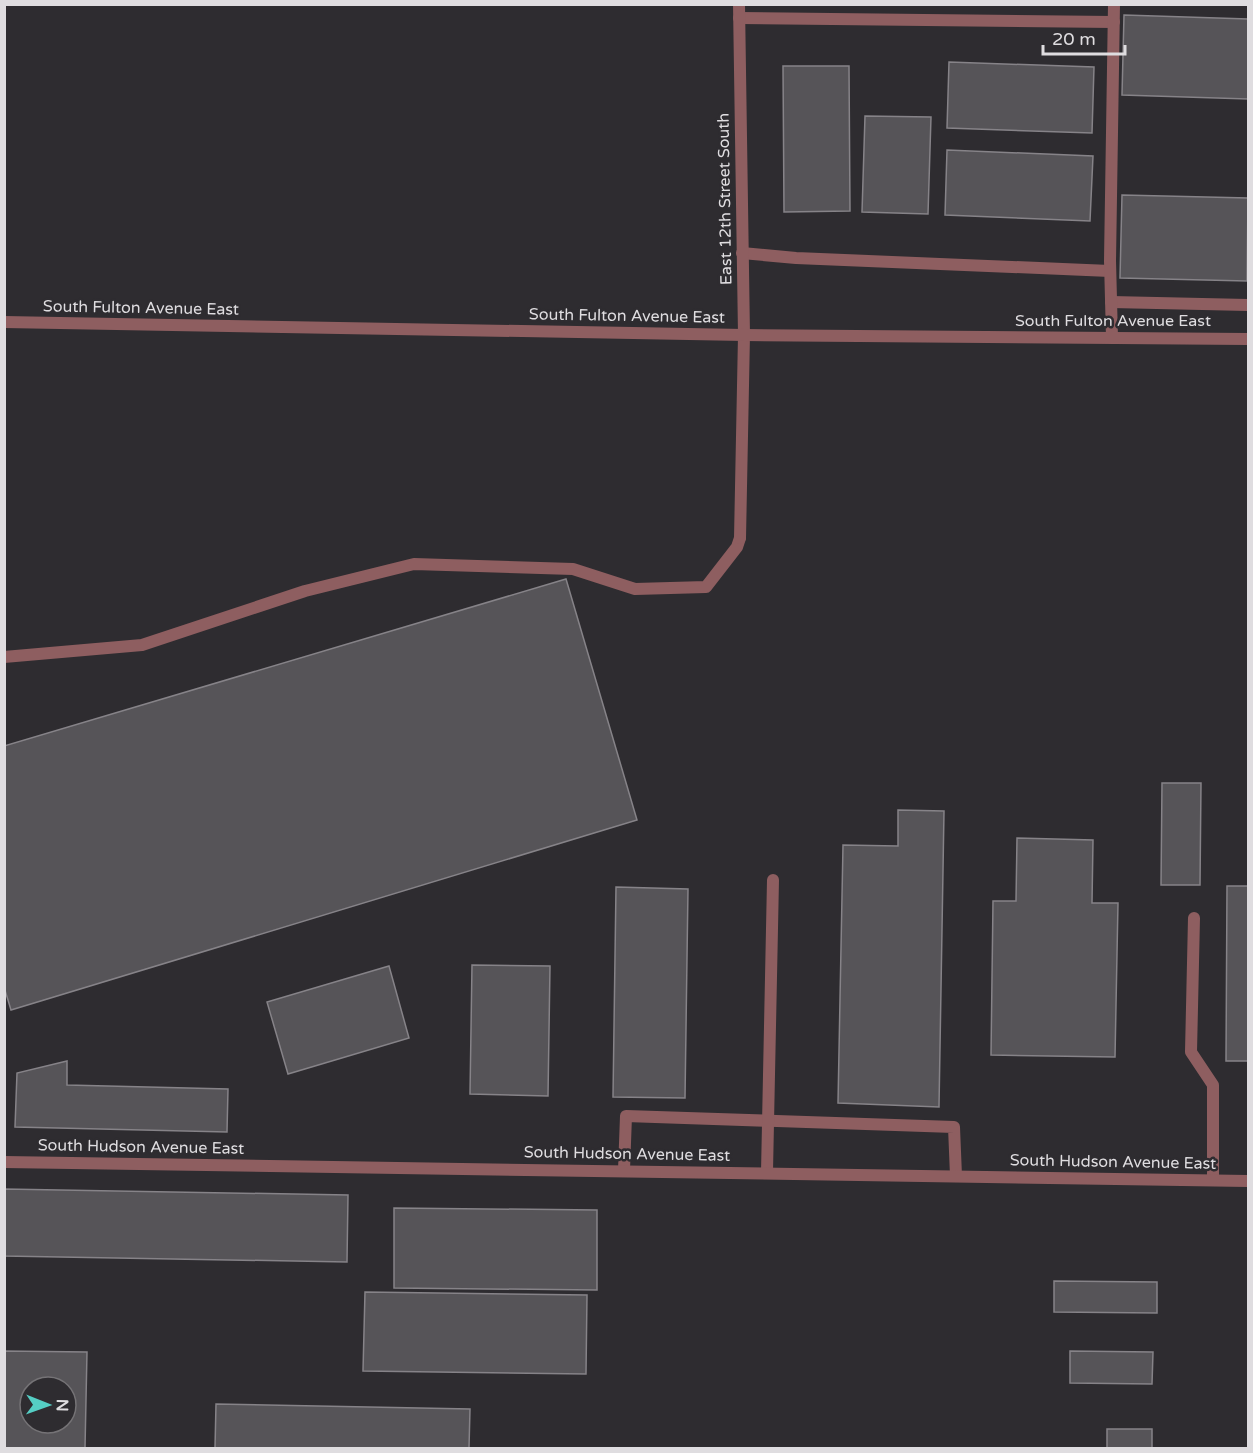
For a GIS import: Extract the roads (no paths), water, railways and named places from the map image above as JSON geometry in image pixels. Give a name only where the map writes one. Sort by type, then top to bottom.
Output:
[{"type":"street","name":"East 12th Street South","points":[[4,657],[142,645],[305,591],[414,564],[573,569],[634,589],[705,587],[737,547],[740,538],[744,335],[739,4]]},
{"type":"street","points":[[1112,338],[1110,271],[1114,4]]},
{"type":"street","points":[[739,18],[1114,22]]},
{"type":"street","points":[[742,253],[796,258],[1110,271]]},
{"type":"street","points":[[1111,302],[1248,305]]},
{"type":"street","name":"South Fulton Avenue East","points":[[4,322],[744,335],[1248,339]]},
{"type":"street","points":[[767,1172],[773,880]]},
{"type":"street","points":[[1194,918],[1191,1052],[1214,1085],[1213,1180]]},
{"type":"street","points":[[624,1170],[626,1116],[954,1127],[956,1176]]},
{"type":"street","name":"South Hudson Avenue East","points":[[4,1162],[1248,1181]]}]
